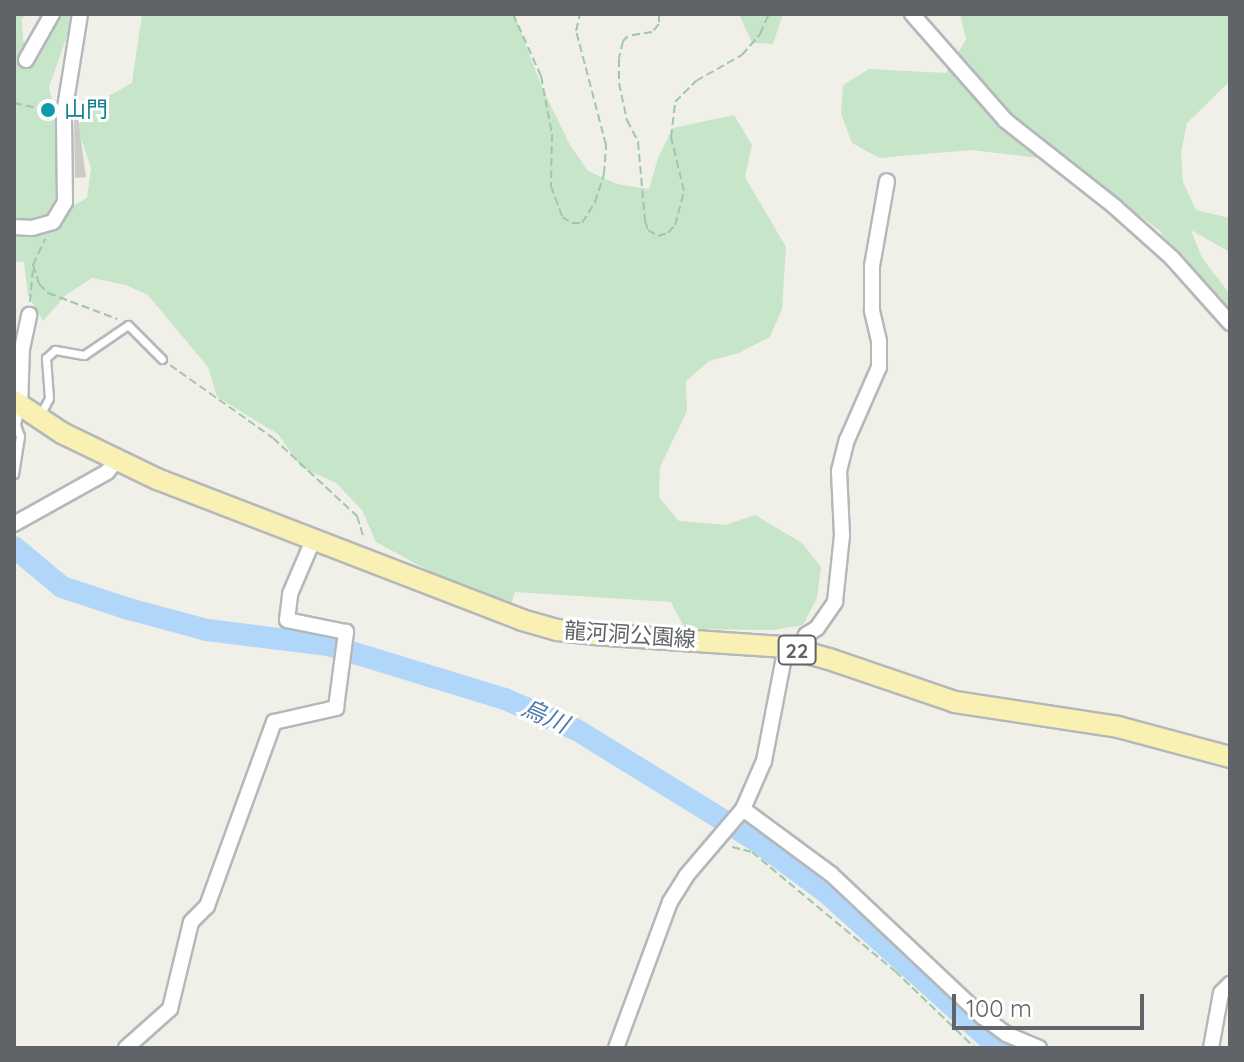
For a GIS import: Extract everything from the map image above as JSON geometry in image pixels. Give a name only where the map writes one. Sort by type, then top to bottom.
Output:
[{"type":"main road","name":"龍河洞公園線","points":[[17,403],[62,433],[157,479],[364,556],[522,620],[557,630],[793,649],[942,699],[1118,727],[1230,757]]},
{"type":"street","points":[[26,60],[52,14]]},
{"type":"street","points":[[14,227],[32,228],[53,222],[65,202],[64,114],[80,14]]},
{"type":"street","points":[[912,14],[1005,120],[1115,207],[1172,258],[1230,323]]},
{"type":"street","points":[[616,1048],[670,902],[741,812],[764,761],[793,649],[817,628],[835,602],[842,535],[839,471],[847,440],[879,367],[879,341],[872,310],[872,266],[887,181]]},
{"type":"street","points":[[17,403],[29,315]]},
{"type":"street","points":[[15,523],[107,472],[117,460]]},
{"type":"street","points":[[126,1048],[170,1009],[191,922],[207,906],[274,722],[336,708],[345,659],[346,632],[287,620],[290,594],[314,538]]},
{"type":"street","points":[[741,812],[831,874],[983,1017],[1006,1034],[1039,1048]]},
{"type":"street","points":[[1211,1048],[1221,993],[1230,984]]},
{"type":"lane","points":[[39,417],[49,398],[46,358],[55,350],[84,355],[128,325],[162,359]]},
{"type":"lane","points":[[14,474],[20,436],[16,425],[17,403]]},
{"type":"path","points":[[513,14],[541,76],[552,134],[551,186],[562,217],[572,223],[582,223],[595,202],[604,174],[606,145],[576,31],[580,14]]},
{"type":"path","points":[[659,14],[659,24],[652,32],[628,36],[623,41],[619,59],[619,83],[627,120],[638,142],[645,221],[648,230],[658,236],[668,233],[675,225],[684,191],[671,137],[675,102],[696,81],[742,55],[760,34],[769,14]]},
{"type":"path","points":[[14,103],[64,114]]},
{"type":"path","points":[[29,315],[33,265],[53,222]]},
{"type":"path","points":[[33,265],[39,284],[48,293],[91,307],[128,325]]},
{"type":"path","points":[[162,359],[273,438],[357,516],[365,540],[364,556]]},
{"type":"path","points":[[718,839],[752,852],[895,971],[975,1048]]},
{"type":"green space","points":[[14,14],[30,14],[22,18],[23,42],[47,37],[60,14],[75,14],[49,87],[57,122],[60,189],[71,207],[87,198],[91,168],[73,115],[132,83],[142,14],[514,14],[543,90],[570,145],[588,171],[617,184],[649,189],[658,158],[673,128],[734,115],[752,145],[745,177],[786,247],[782,309],[770,337],[739,353],[709,361],[686,381],[687,411],[660,467],[659,497],[679,521],[725,525],[755,515],[802,543],[821,567],[817,598],[803,625],[774,630],[685,629],[671,602],[515,592],[510,608],[475,596],[376,542],[362,510],[336,483],[301,467],[278,434],[217,397],[208,367],[148,295],[126,285],[92,278],[66,295],[43,321],[28,295],[24,262],[14,261]]},
{"type":"green space","points":[[739,14],[783,14],[773,44],[752,43]]},
{"type":"green space","points":[[960,14],[1230,14],[1230,81],[1187,123],[1181,152],[1183,182],[1196,210],[1230,218],[1230,252],[1191,230],[1202,258],[1230,294],[1230,317],[1205,293],[1159,230],[1128,207],[1047,159],[971,150],[879,158],[852,143],[841,114],[843,85],[869,69],[946,73],[966,39]]},
{"type":"building","points":[[76,104],[86,177],[75,178],[74,115]]},
{"type":"waterway","name":"烏川","points":[[14,547],[62,587],[129,609],[207,630],[328,645],[505,699],[577,730],[758,842],[827,893],[999,1048]]},
{"type":"place","name":"山門","points":[[48,110]]}]
